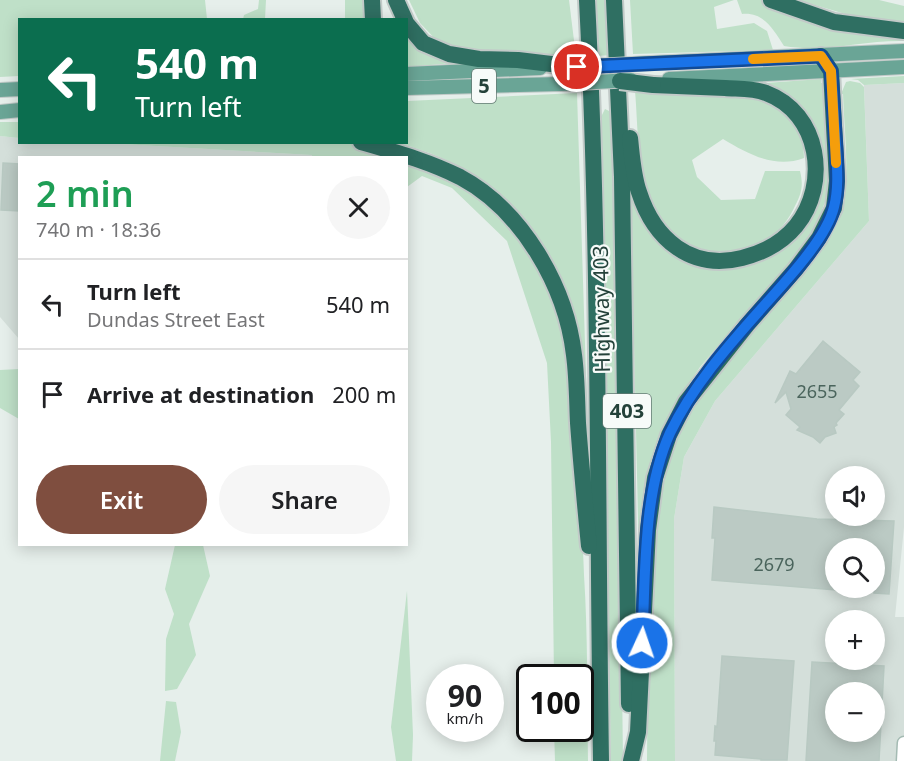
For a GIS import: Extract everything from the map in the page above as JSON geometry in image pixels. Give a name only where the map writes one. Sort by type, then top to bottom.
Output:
[{"type":"highway","points":[[372,0],[373,18]]},
{"type":"highway","points":[[396,0],[405,18]]},
{"type":"highway","points":[[576,0],[582,62],[592,100]]},
{"type":"highway","name":"Highway 403","points":[[587,0],[592,100],[599,449],[601,761]]},
{"type":"highway","name":"Highway 403","points":[[614,0],[618,60],[627,408],[631,761]]},
{"type":"highway","points":[[771,0],[834,22],[904,31]]},
{"type":"highway","points":[[408,24],[423,43],[449,54],[479,59],[565,66]]},
{"type":"highway","points":[[631,761],[638,732],[648,530],[655,478],[669,435],[686,402],[747,325],[796,269],[819,238],[834,208],[837,181],[831,71],[821,56]]},
{"type":"highway","points":[[618,60],[639,192],[648,214],[670,244],[691,256],[704,260],[734,260],[753,255],[783,239],[796,225],[814,185],[811,135],[799,115],[778,98],[764,92],[652,82],[620,81]]},
{"type":"highway","points":[[368,144],[412,157],[461,178],[491,200],[516,223],[541,256],[563,306],[574,353],[590,555],[599,619]]},
{"type":"main road","name":"5","points":[[408,74],[904,51]]},
{"type":"main road","points":[[652,82],[904,67]]},
{"type":"main road","name":"5","points":[[408,88],[620,81]]},
{"type":"main road","points":[[0,90],[18,89]]},
{"type":"main road","points":[[0,112],[18,110]]},
{"type":"street","points":[[903,761],[904,743]]},
{"type":"shaded area","points":[[904,83],[904,527],[895,617],[904,617],[904,761],[675,761],[674,519],[684,457],[715,401],[869,221],[864,85]]},
{"type":"shaded area","points":[[0,136],[18,138],[18,144],[121,144],[312,155],[18,156],[18,338],[0,317]]},
{"type":"green space","points":[[0,0],[205,0],[207,18],[18,18],[18,76],[0,77]]},
{"type":"green space","points":[[259,0],[266,0],[265,18],[243,18],[244,15],[258,9]]},
{"type":"green space","points":[[345,0],[364,0],[365,18],[345,18]]},
{"type":"green space","points":[[409,0],[569,0],[576,57],[478,52],[439,43],[420,23]]},
{"type":"green space","points":[[593,0],[609,0],[612,55],[596,56]]},
{"type":"green space","points":[[630,0],[734,0],[714,7],[717,29],[754,23],[767,31],[773,50],[633,54]]},
{"type":"green space","points":[[737,0],[767,0],[904,36],[904,41],[814,48],[784,46],[772,28],[762,19],[750,14],[742,14]]},
{"type":"green space","points":[[798,0],[879,0],[904,6],[904,23],[869,21]]},
{"type":"green space","points":[[408,38],[429,54],[452,60],[454,63],[408,67]]},
{"type":"green space","points":[[904,76],[904,83],[864,85],[858,80],[851,79]]},
{"type":"green space","points":[[821,79],[821,83],[824,83],[829,154],[827,197],[815,228],[798,253],[700,367],[677,402],[639,563],[630,166],[651,229],[712,265],[799,228],[817,138],[750,84]]},
{"type":"green space","points":[[846,82],[860,83],[864,87],[869,221],[715,401],[684,457],[674,519],[675,761],[647,761],[649,665],[656,541],[661,496],[671,453],[688,413],[713,375],[813,260],[835,228],[843,203],[846,176],[843,94],[841,94]]},
{"type":"green space","points":[[635,91],[733,92],[772,99],[789,116],[803,142],[804,158],[783,162],[772,161],[752,155],[723,139],[692,160],[697,177],[721,200],[755,199],[765,171],[800,171],[802,186],[800,195],[779,230],[762,243],[742,251],[721,252],[700,248],[681,239],[664,224],[651,204],[643,179]]},
{"type":"green space","points":[[577,93],[589,469],[576,332],[566,296],[553,264],[537,235],[516,210],[492,188],[465,169],[433,154],[401,144],[408,144],[408,101]]},
{"type":"green space","points":[[605,109],[611,112],[615,135],[623,761],[611,761],[599,121]]},
{"type":"green space","points":[[0,122],[18,122],[18,138],[0,136]]},
{"type":"green space","points":[[121,144],[359,144],[401,156],[312,156]]},
{"type":"green space","points":[[408,158],[450,175],[472,187],[510,218],[527,238],[542,263],[561,317],[570,375],[582,532],[587,664],[554,664],[551,442],[547,363],[507,241],[452,188],[422,176],[408,186]]},
{"type":"green space","points":[[18,369],[18,418],[0,408],[0,370]]},
{"type":"green space","points":[[175,546],[203,546],[210,576],[189,624],[196,655],[177,689],[165,691],[166,639],[174,614],[165,589]]},
{"type":"green space","points":[[407,591],[412,761],[396,761],[391,727]]},
{"type":"green space","points":[[166,701],[176,702],[181,732],[175,761],[160,761]]},
{"type":"green space","points":[[554,742],[588,742],[588,761],[555,761]]},
{"type":"building","points":[[3,163],[18,164],[18,211],[1,210]]},
{"type":"building","points":[[823,341],[860,372],[853,380],[859,386],[839,410],[844,414],[834,427],[836,433],[825,437],[820,443],[797,430],[800,427],[786,415],[791,409],[786,392],[775,403],[790,371],[796,374]]},
{"type":"building","points":[[714,507],[825,519],[825,526],[885,526],[885,521],[894,521],[889,594],[885,594],[885,538],[825,538],[825,589],[712,580],[715,538],[712,538]]},
{"type":"building","points":[[722,656],[794,661],[787,760],[761,760],[715,755],[715,726],[717,727]]},
{"type":"building","points":[[812,662],[825,663],[825,670],[884,670],[883,682],[825,682],[825,742],[880,742],[879,761],[806,761]]},
{"type":"slow traffic","points":[[753,59],[821,56],[831,71],[836,163]]},
{"type":"route","points":[[577,67],[821,56],[831,71],[837,181],[834,208],[819,238],[796,269],[747,325],[686,402],[669,435],[655,478],[648,530],[642,643]]}]
